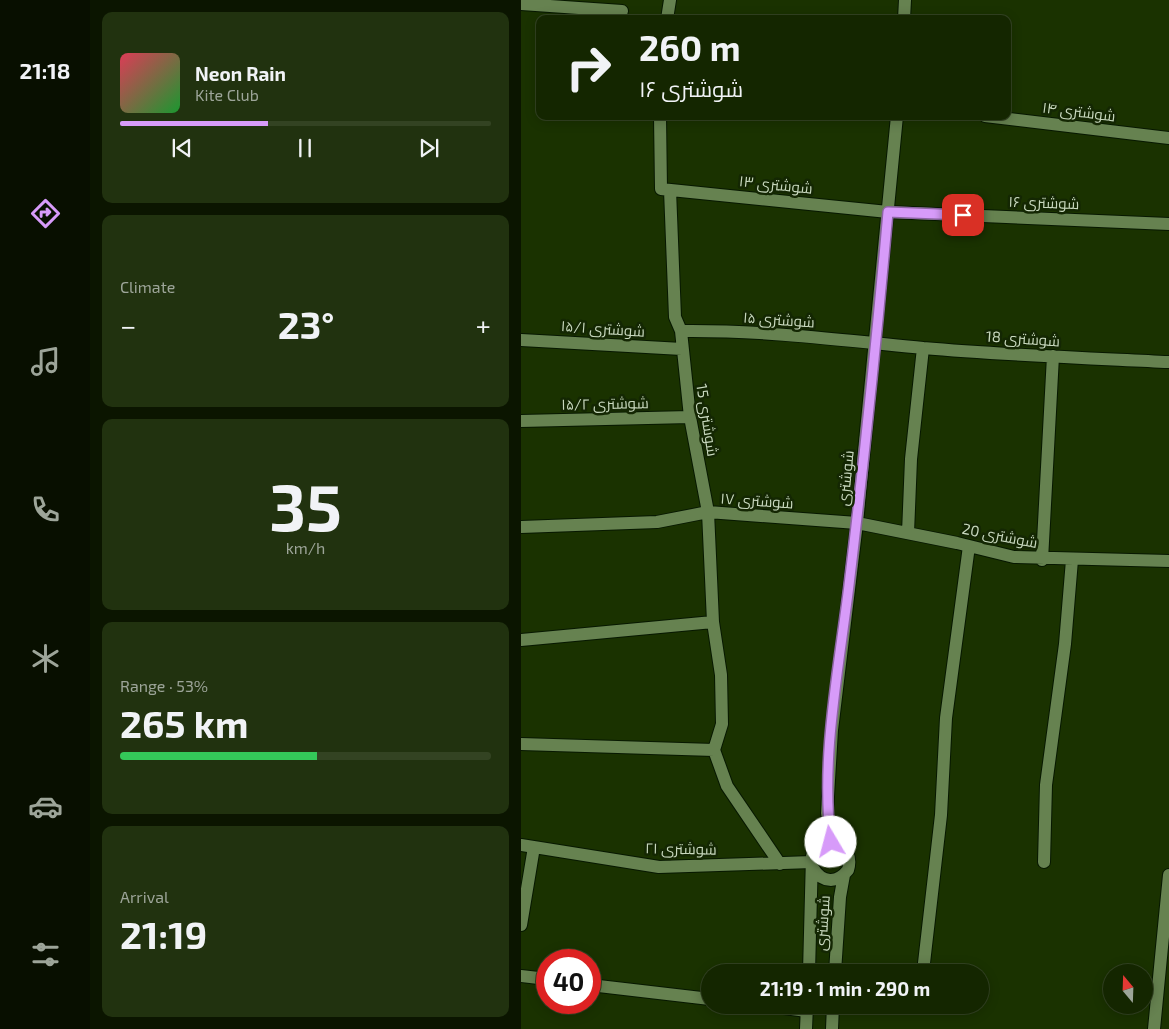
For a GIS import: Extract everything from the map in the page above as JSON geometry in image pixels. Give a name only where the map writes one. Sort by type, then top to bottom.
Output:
[{"type":"street","points":[[668,15],[670,0]]},
{"type":"street","points":[[904,15],[905,0]]},
{"type":"street","points":[[521,4],[587,4],[622,10]]},
{"type":"street","name":"شوشتری ۱۴","points":[[1011,119],[1169,138]]},
{"type":"street","name":"شوشتری 15","points":[[660,120],[675,317],[681,331],[690,417],[707,512],[713,622],[721,675],[722,724],[714,750]]},
{"type":"street","name":"شوشتری","points":[[831,842],[827,813],[832,730],[857,523],[897,120]]},
{"type":"street","name":"شوشتری ۱۳","points":[[666,189],[888,212]]},
{"type":"street","name":"شوشتری ۱۶","points":[[888,212],[1169,224]]},
{"type":"street","name":"شوشتری ۱۵","points":[[681,331],[710,331],[876,342]]},
{"type":"street","name":"شوشتری ۱۵/۱","points":[[521,340],[682,349]]},
{"type":"street","name":"شوشتری 18","points":[[876,342],[923,348],[1169,362]]},
{"type":"street","points":[[908,533],[911,459],[923,348]]},
{"type":"street","points":[[1041,560],[1053,356]]},
{"type":"street","name":"شوشتری ۱۵/۲","points":[[521,421],[690,417]]},
{"type":"street","name":"شوشتری ۱۷","points":[[521,527],[657,522],[707,512],[857,523]]},
{"type":"street","name":"شوشتری 20","points":[[857,523],[969,546],[1014,558],[1169,561]]},
{"type":"street","points":[[924,963],[941,815],[946,718],[969,546]]},
{"type":"street","points":[[1044,862],[1046,786],[1065,644],[1072,560]]},
{"type":"street","points":[[521,640],[713,622]]},
{"type":"street","points":[[521,744],[714,750],[727,786],[780,864]]},
{"type":"street","points":[[809,964],[812,865],[815,850],[831,842],[843,846],[847,851],[850,864],[844,875],[839,879],[826,880],[820,877],[812,865]]},
{"type":"street","name":"شوشتری ۲۱","points":[[521,845],[659,867],[812,865]]},
{"type":"street","points":[[521,925],[534,847]]},
{"type":"street","name":"شوشتری","points":[[835,964],[839,896],[844,875]]},
{"type":"street","points":[[1154,1029],[1169,875]]},
{"type":"street","points":[[521,976],[536,978]]},
{"type":"street","points":[[601,985],[701,998]]},
{"type":"street","points":[[806,1029],[807,1014]]},
{"type":"street","points":[[832,1029],[833,1014]]},
{"type":"route","points":[[831,842],[827,813],[832,730],[857,523],[888,212],[963,215]]}]
